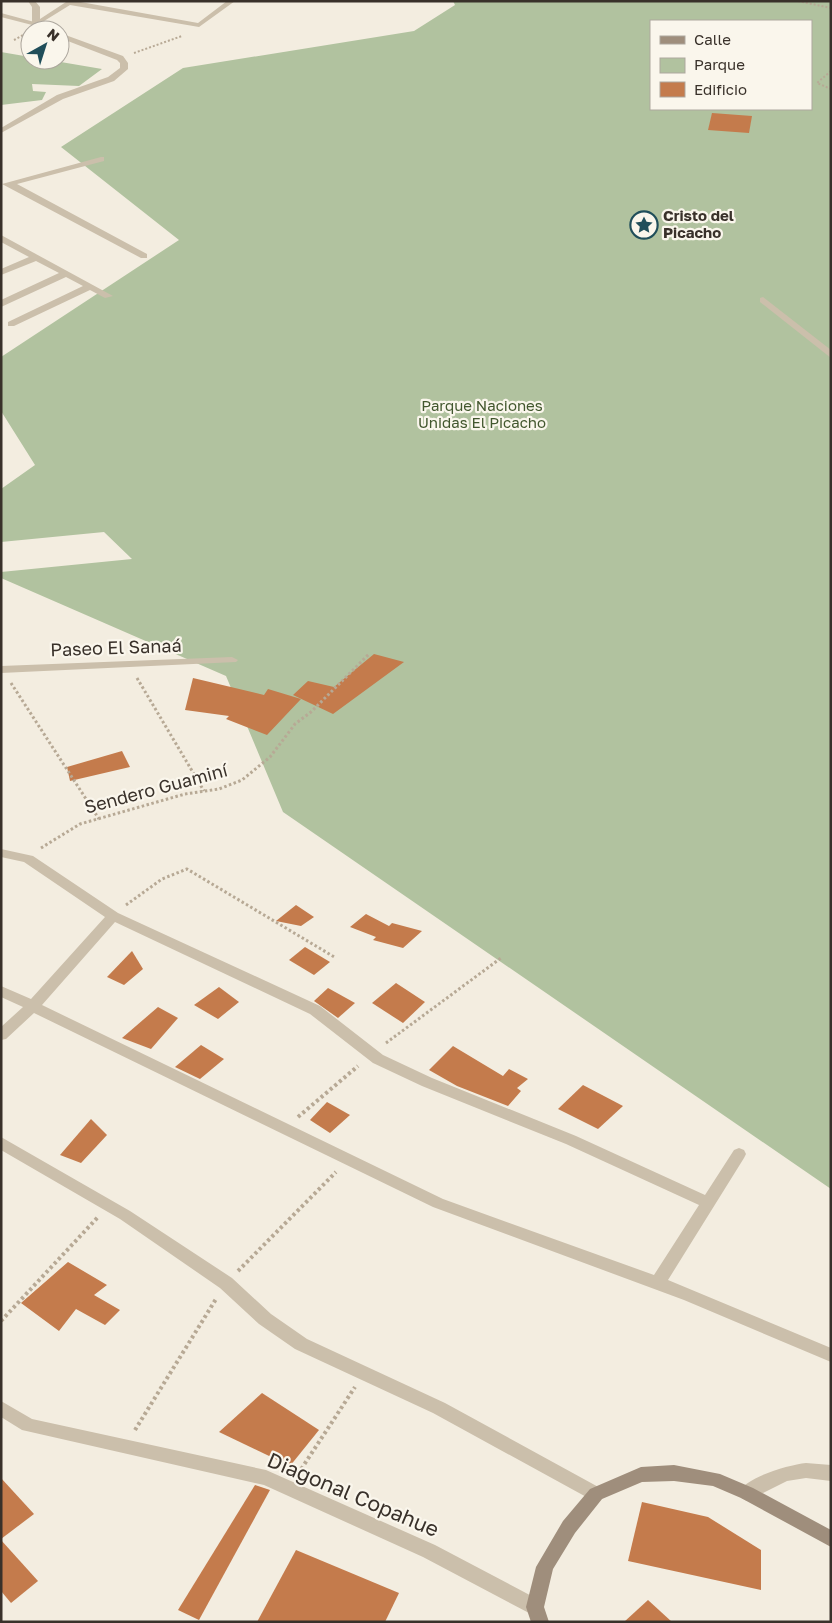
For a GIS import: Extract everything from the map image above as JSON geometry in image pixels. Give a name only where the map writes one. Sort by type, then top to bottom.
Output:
[{"type":"street","points":[[31,1],[36,7],[36,20]]},
{"type":"street","points":[[42,20],[70,2],[199,25],[228,2]]},
{"type":"street","points":[[1,131],[60,97],[119,75],[124,69],[124,63],[120,58],[70,39]]},
{"type":"street","points":[[5,184],[100,159]]},
{"type":"street","points":[[5,184],[144,256]]},
{"type":"street","points":[[1,238],[108,296]]},
{"type":"street","points":[[1,272],[36,257]]},
{"type":"street","points":[[1,304],[66,272]]},
{"type":"street","points":[[11,324],[90,286]]},
{"type":"street","points":[[763,300],[831,355]]},
{"type":"street","name":"Paseo El Sanaá","points":[[2,670],[232,660]]},
{"type":"street","points":[[1,853],[28,859],[112,916],[315,1010],[372,1054],[427,1082],[571,1140],[708,1203]]},
{"type":"street","points":[[1,1035],[32,1007],[112,916]]},
{"type":"street","points":[[1,991],[438,1202],[658,1283],[831,1355]]},
{"type":"street","points":[[1,1143],[109,1206],[226,1283],[264,1319],[301,1344],[439,1408],[596,1494]]},
{"type":"street","points":[[658,1283],[739,1154]]},
{"type":"street","name":"Diagonal Copahue","points":[[1,1408],[28,1425],[266,1478],[429,1551],[537,1614]]},
{"type":"street","points":[[747,1492],[778,1476],[805,1469],[831,1473]]},
{"type":"street","points":[[537,1614],[544,1567],[569,1527],[596,1494],[641,1475],[674,1474],[714,1480],[747,1492],[831,1539]]},
{"type":"lane","points":[[1,14],[22,20]]},
{"type":"path","points":[[798,1],[831,8]]},
{"type":"path","points":[[120,58],[193,32],[199,25]]},
{"type":"path","points":[[831,71],[817,83],[831,89]]},
{"type":"path","name":"Sendero Guaminí","points":[[28,859],[57,837],[80,824],[185,794],[219,789],[242,780],[284,741],[295,724],[310,712],[369,654]]},
{"type":"path","points":[[129,665],[204,791]]},
{"type":"path","points":[[2,670],[99,819]]},
{"type":"path","points":[[112,916],[165,877],[187,869],[336,958]]},
{"type":"path","points":[[284,1128],[372,1054],[501,958]]},
{"type":"path","points":[[1,1321],[109,1206]]},
{"type":"path","points":[[289,1488],[364,1374]]},
{"type":"green space","name":"Parque Naciones Unidas El Picacho","points":[[453,1],[831,1],[831,1189],[283,812],[226,676],[1,578],[1,572],[132,559],[104,532],[1,542],[1,489],[35,465],[1,411],[1,357],[179,240],[61,147],[183,68],[414,31],[455,5]]},
{"type":"green space","points":[[1,52],[20,55],[20,70],[70,70],[70,64],[102,69],[79,86],[32,84],[33,91],[46,92],[42,100],[1,105]]},
{"type":"building","points":[[712,113],[752,116],[749,133],[708,130]]},
{"type":"building","points":[[374,654],[404,662],[333,714],[293,695],[308,681],[334,687]]},
{"type":"building","points":[[193,678],[264,695],[268,689],[301,699],[267,735],[226,719],[229,716],[185,710]]},
{"type":"building","points":[[122,751],[130,767],[70,781],[67,767]]},
{"type":"building","points":[[296,905],[314,917],[301,926],[276,921]]},
{"type":"building","points":[[366,914],[389,926],[392,923],[422,931],[403,948],[373,940],[376,937],[350,927]]},
{"type":"building","points":[[305,947],[330,962],[314,975],[289,960]]},
{"type":"building","points":[[132,951],[143,969],[124,985],[107,977]]},
{"type":"building","points":[[396,983],[425,1002],[403,1023],[372,1003]]},
{"type":"building","points":[[219,987],[239,1002],[218,1019],[194,1005]]},
{"type":"building","points":[[328,988],[355,1003],[338,1018],[314,1001]]},
{"type":"building","points":[[158,1007],[178,1018],[151,1049],[122,1038]]},
{"type":"building","points":[[201,1045],[224,1059],[200,1079],[175,1067]]},
{"type":"building","points":[[453,1046],[503,1076],[509,1069],[528,1079],[517,1088],[521,1091],[508,1106],[457,1086],[429,1070]]},
{"type":"building","points":[[583,1085],[623,1106],[598,1129],[558,1109]]},
{"type":"building","points":[[327,1102],[350,1115],[330,1133],[310,1120]]},
{"type":"building","points":[[91,1119],[107,1135],[81,1163],[60,1155]]},
{"type":"building","points":[[68,1262],[107,1285],[94,1295],[120,1310],[105,1325],[76,1309],[59,1331],[21,1303]]},
{"type":"building","points":[[262,1393],[319,1430],[290,1466],[219,1432]]},
{"type":"building","points":[[1,1478],[34,1514],[1,1539]]},
{"type":"building","points":[[255,1485],[270,1490],[199,1620],[178,1610]]},
{"type":"building","points":[[642,1502],[708,1517],[761,1550],[761,1590],[628,1561]]},
{"type":"building","points":[[1,1540],[38,1581],[11,1603],[1,1591]]},
{"type":"building","points":[[296,1550],[399,1593],[385,1622],[257,1622]]},
{"type":"building","points":[[648,1600],[672,1622],[624,1622]]},
{"type":"place","name":"Cristo del Picacho","points":[[644,225]]}]
